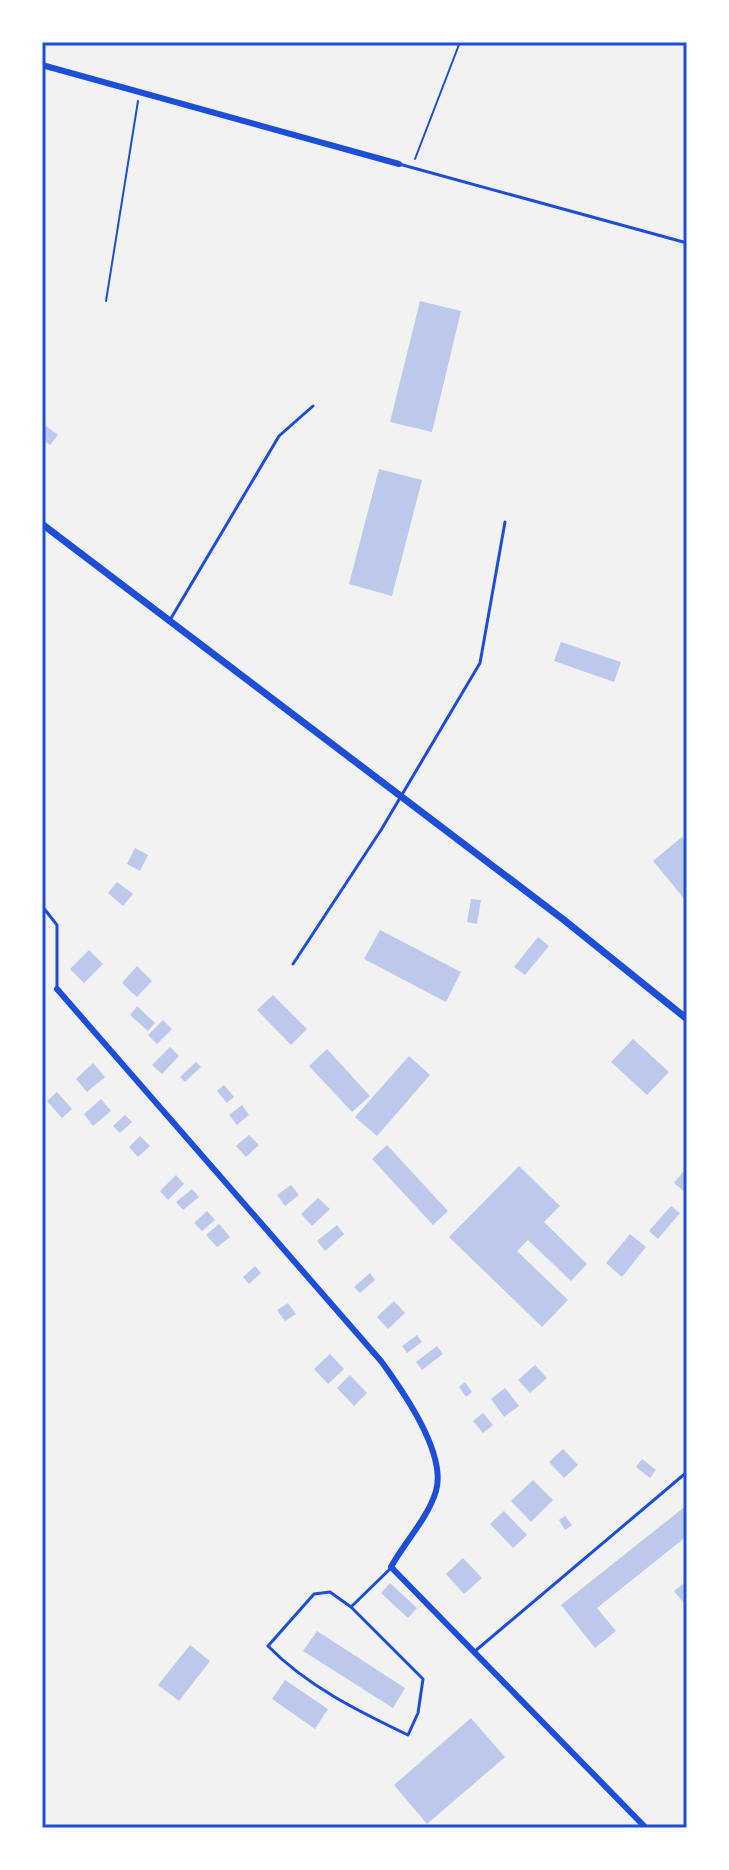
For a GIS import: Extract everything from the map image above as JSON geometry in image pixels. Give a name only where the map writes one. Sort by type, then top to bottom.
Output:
[{"type":"street","points":[[42,65],[399,164]]},
{"type":"street","points":[[42,524],[401,796],[687,1019]]},
{"type":"street","points":[[57,989],[381,1361],[410,1401],[435,1461],[437,1489],[391,1567],[646,1828]]},
{"type":"lane","points":[[399,164],[687,243]]},
{"type":"lane","points":[[170,620],[279,436],[313,406]]},
{"type":"lane","points":[[293,964],[401,796],[480,663],[505,522]]},
{"type":"lane","points":[[42,906],[57,925],[57,989]]},
{"type":"lane","points":[[474,1652],[687,1472]]},
{"type":"lane","points":[[351,1607],[391,1567]]},
{"type":"lane","points":[[330,1592],[351,1607],[423,1679],[418,1713],[408,1735],[352,1708],[285,1663],[268,1646],[314,1594],[330,1592]]},
{"type":"path","points":[[411,167],[460,42]]},
{"type":"path","points":[[106,301],[139,92]]},
{"type":"building","points":[[420,301],[461,311],[432,432],[390,422]]},
{"type":"building","points":[[42,423],[58,435],[50,445],[42,439]]},
{"type":"building","points":[[379,469],[422,480],[392,596],[349,584]]},
{"type":"building","points":[[561,642],[621,662],[614,682],[554,661]]},
{"type":"building","points":[[682,837],[687,843],[687,902],[653,861]]},
{"type":"building","points":[[135,848],[148,855],[140,871],[127,864]]},
{"type":"building","points":[[117,882],[133,894],[123,906],[108,893]]},
{"type":"building","points":[[471,899],[481,900],[477,924],[467,922]]},
{"type":"building","points":[[380,930],[461,972],[446,1002],[364,959]]},
{"type":"building","points":[[538,937],[549,946],[525,975],[514,967]]},
{"type":"building","points":[[89,950],[103,964],[84,983],[70,969]]},
{"type":"building","points":[[137,966],[152,981],[137,997],[122,983]]},
{"type":"building","points":[[273,995],[307,1029],[291,1045],[257,1010]]},
{"type":"building","points":[[137,1006],[155,1023],[148,1031],[130,1015]]},
{"type":"building","points":[[163,1020],[172,1029],[157,1044],[148,1035]]},
{"type":"building","points":[[633,1039],[669,1072],[647,1095],[611,1062]]},
{"type":"building","points":[[170,1047],[179,1056],[162,1074],[152,1065]]},
{"type":"building","points":[[327,1049],[370,1096],[352,1112],[309,1066]]},
{"type":"building","points":[[409,1056],[430,1075],[377,1136],[355,1117]]},
{"type":"building","points":[[196,1062],[201,1067],[185,1082],[180,1077]]},
{"type":"building","points":[[93,1063],[105,1077],[87,1092],[76,1079]]},
{"type":"building","points":[[224,1085],[234,1097],[227,1103],[217,1091]]},
{"type":"building","points":[[57,1092],[72,1109],[62,1118],[47,1101]]},
{"type":"building","points":[[101,1099],[111,1111],[93,1126],[84,1114]]},
{"type":"building","points":[[242,1105],[249,1115],[237,1125],[229,1115]]},
{"type":"building","points":[[125,1115],[132,1122],[120,1133],[113,1126]]},
{"type":"building","points":[[249,1135],[259,1145],[246,1157],[236,1146]]},
{"type":"building","points":[[140,1136],[150,1146],[138,1157],[129,1147]]},
{"type":"building","points":[[387,1145],[448,1211],[433,1225],[372,1159]]},
{"type":"building","points":[[519,1166],[560,1206],[544,1222],[587,1264],[571,1281],[528,1240],[517,1251],[568,1300],[542,1327],[449,1237]]},
{"type":"building","points":[[687,1167],[687,1194],[674,1183]]},
{"type":"building","points":[[176,1175],[184,1184],[168,1200],[160,1191]]},
{"type":"building","points":[[291,1185],[299,1195],[285,1206],[277,1195]]},
{"type":"building","points":[[192,1189],[199,1197],[183,1210],[176,1202]]},
{"type":"building","points":[[318,1198],[330,1209],[312,1226],[301,1214]]},
{"type":"building","points":[[671,1206],[680,1213],[658,1239],[649,1231]]},
{"type":"building","points":[[207,1211],[215,1220],[202,1231],[194,1223]]},
{"type":"building","points":[[219,1224],[230,1237],[217,1247],[206,1235]]},
{"type":"building","points":[[337,1225],[344,1234],[325,1251],[317,1241]]},
{"type":"building","points":[[630,1234],[646,1247],[622,1277],[606,1263]]},
{"type":"building","points":[[255,1266],[261,1273],[249,1284],[243,1277]]},
{"type":"building","points":[[370,1273],[375,1280],[360,1293],[354,1287]]},
{"type":"building","points":[[394,1301],[405,1313],[388,1329],[377,1317]]},
{"type":"building","points":[[288,1303],[296,1314],[285,1321],[277,1310]]},
{"type":"building","points":[[417,1335],[422,1342],[407,1353],[402,1346]]},
{"type":"building","points":[[437,1346],[443,1354],[422,1370],[416,1362]]},
{"type":"building","points":[[330,1354],[344,1369],[328,1384],[314,1369]]},
{"type":"building","points":[[535,1365],[547,1378],[530,1393],[518,1380]]},
{"type":"building","points":[[350,1375],[367,1393],[354,1406],[337,1388]]},
{"type":"building","points":[[465,1382],[472,1392],[466,1397],[459,1387]]},
{"type":"building","points":[[505,1388],[519,1406],[504,1417],[491,1399]]},
{"type":"building","points":[[483,1413],[493,1425],[483,1433],[473,1421]]},
{"type":"building","points":[[563,1449],[578,1465],[564,1478],[549,1462]]},
{"type":"building","points":[[642,1459],[656,1470],[650,1478],[636,1467]]},
{"type":"building","points":[[533,1480],[553,1500],[531,1522],[511,1501]]},
{"type":"building","points":[[687,1505],[687,1536],[597,1608],[616,1631],[595,1648],[561,1605]]},
{"type":"building","points":[[504,1511],[527,1535],[513,1548],[490,1524]]},
{"type":"building","points":[[565,1516],[572,1525],[565,1530],[559,1520]]},
{"type":"building","points":[[463,1558],[482,1578],[464,1594],[446,1574]]},
{"type":"building","points":[[687,1581],[687,1607],[674,1591]]},
{"type":"building","points":[[390,1583],[417,1608],[408,1618],[381,1593]]},
{"type":"building","points":[[317,1631],[405,1688],[393,1708],[303,1651]]},
{"type":"building","points":[[190,1645],[210,1661],[179,1701],[158,1685]]},
{"type":"building","points":[[285,1680],[328,1709],[315,1729],[272,1699]]},
{"type":"building","points":[[471,1718],[505,1757],[427,1824],[394,1785]]}]
